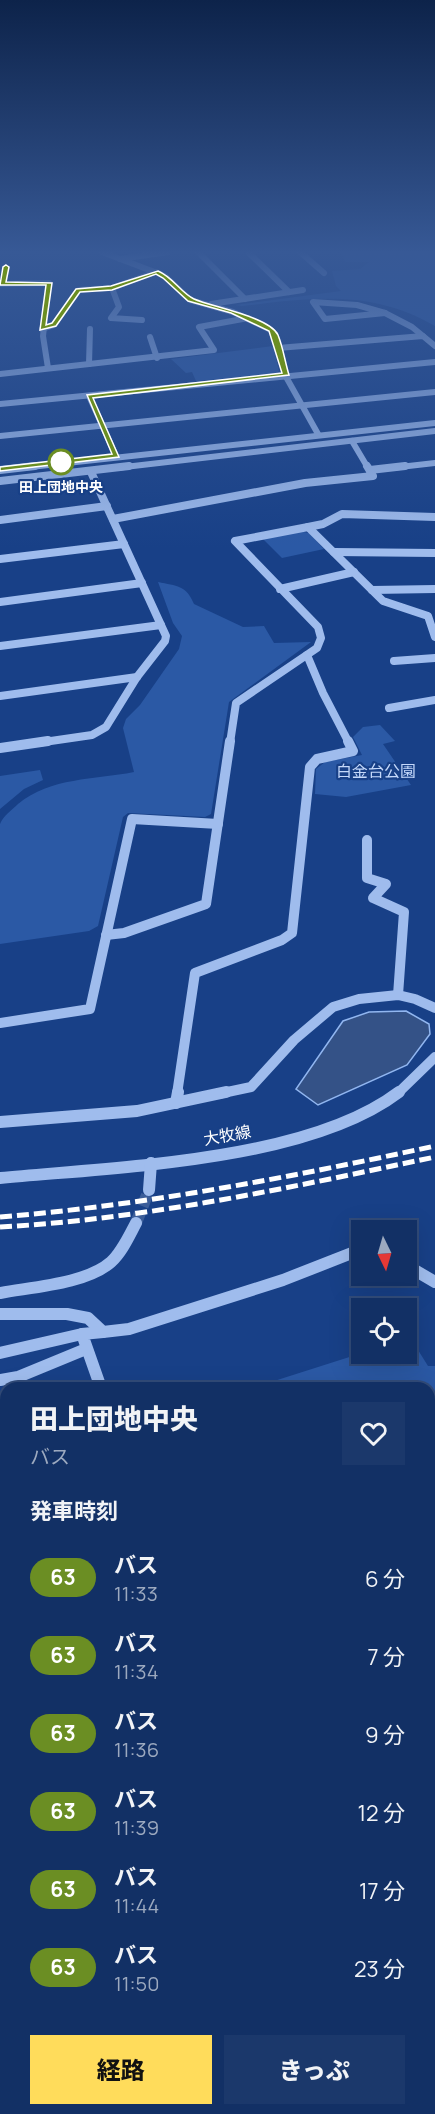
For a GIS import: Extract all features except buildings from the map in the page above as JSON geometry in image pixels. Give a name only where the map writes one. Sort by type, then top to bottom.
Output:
[{"type":"street","points":[[44,351],[48,369]]},
{"type":"street","points":[[89,351],[89,364]]},
{"type":"street","points":[[155,351],[158,358]]},
{"type":"street","points":[[0,374],[209,351]]},
{"type":"street","points":[[279,351],[285,375],[318,434]]},
{"type":"street","points":[[0,404],[435,362]]},
{"type":"street","points":[[0,436],[435,392]]},
{"type":"street","points":[[89,396],[116,456]]},
{"type":"street","points":[[0,470],[435,423]]},
{"type":"street","points":[[0,481],[435,431]]},
{"type":"street","points":[[113,519],[305,483],[373,476],[352,441]]},
{"type":"street","points":[[370,470],[435,463]]},
{"type":"street","points":[[0,748],[92,735],[106,727],[137,677],[165,641],[161,625],[91,472]]},
{"type":"street","points":[[0,520],[107,506]]},
{"type":"street","points":[[106,935],[124,933],[206,904],[236,703],[317,648],[322,634],[235,541],[323,524],[342,514],[435,517]]},
{"type":"street","points":[[309,527],[383,601],[431,617],[435,637]]},
{"type":"street","points":[[0,560],[124,544]]},
{"type":"street","points":[[334,552],[435,553]]},
{"type":"street","points":[[280,589],[354,572]]},
{"type":"street","points":[[0,602],[142,583]]},
{"type":"street","points":[[372,590],[435,589]]},
{"type":"street","points":[[0,646],[161,625]]},
{"type":"street","points":[[176,1103],[195,973],[282,940],[292,933],[310,767],[317,759],[353,752],[323,693],[307,654]]},
{"type":"street","points":[[394,661],[435,658]]},
{"type":"street","points":[[0,696],[137,677]]},
{"type":"street","points":[[389,708],[435,700]]},
{"type":"street","points":[[0,1023],[90,1009],[132,819],[218,824]]},
{"type":"street","points":[[367,840],[367,878],[386,884],[373,898],[404,912],[398,995]]},
{"type":"street","points":[[0,1122],[136,1111],[251,1087],[294,1040],[333,1007],[359,999],[398,995],[415,999],[435,1008]]},
{"type":"street","name":"大牧線","points":[[0,1178],[151,1163],[280,1142],[346,1122],[374,1109],[398,1093],[435,1057]]},
{"type":"street","points":[[149,1190],[151,1163]]},
{"type":"street","points":[[0,1293],[95,1273],[110,1264],[123,1248],[136,1223]]},
{"type":"street","points":[[0,1353],[82,1334],[129,1329],[283,1280],[351,1251]]},
{"type":"street","points":[[417,1271],[435,1282]]},
{"type":"street","points":[[0,1314],[67,1314],[88,1318],[103,1332]]},
{"type":"street","points":[[82,1334],[98,1382]]},
{"type":"street","points":[[0,1380],[18,1377],[86,1349]]},
{"type":"green space","points":[[236,351],[274,351],[279,371],[275,374],[196,381],[192,372],[186,373],[171,359]]},
{"type":"green space","points":[[299,531],[309,533],[324,549],[282,558],[262,538]]},
{"type":"green space","points":[[158,582],[180,587],[188,593],[194,604],[243,627],[264,626],[274,643],[311,642],[229,702],[211,814],[205,817],[128,813],[123,817],[98,926],[89,931],[0,944],[0,824],[4,818],[18,804],[44,789],[73,781],[134,772],[123,728],[126,719],[140,705],[179,649],[182,636],[173,623]]},
{"type":"green space","name":"白金台公園","points":[[380,725],[395,741],[383,744],[411,785],[346,797],[315,794],[316,769],[325,762],[362,755],[353,737],[363,727]]},
{"type":"green space","points":[[40,770],[43,780],[24,789],[0,809],[0,776]]},
{"type":"green space","points":[[417,1350],[428,1366],[435,1366],[435,1382],[271,1382],[351,1357],[351,1364],[417,1364]]},
{"type":"shaded area","points":[[406,1011],[429,1024],[430,1034],[407,1065],[318,1105],[296,1089],[343,1021],[369,1012]]},
{"type":"tunnel","points":[[136,1223],[149,1190]]},
{"type":"railway","points":[[0,1217],[110,1205],[219,1189],[435,1146]]},
{"type":"railway","points":[[0,1227],[55,1223],[165,1209],[435,1157]]},
{"type":"bus line","name":"63","points":[[0,470],[116,456],[89,396],[285,375],[278,351]]},
{"type":"place","name":"田上団地中央","points":[[61,462]]}]
